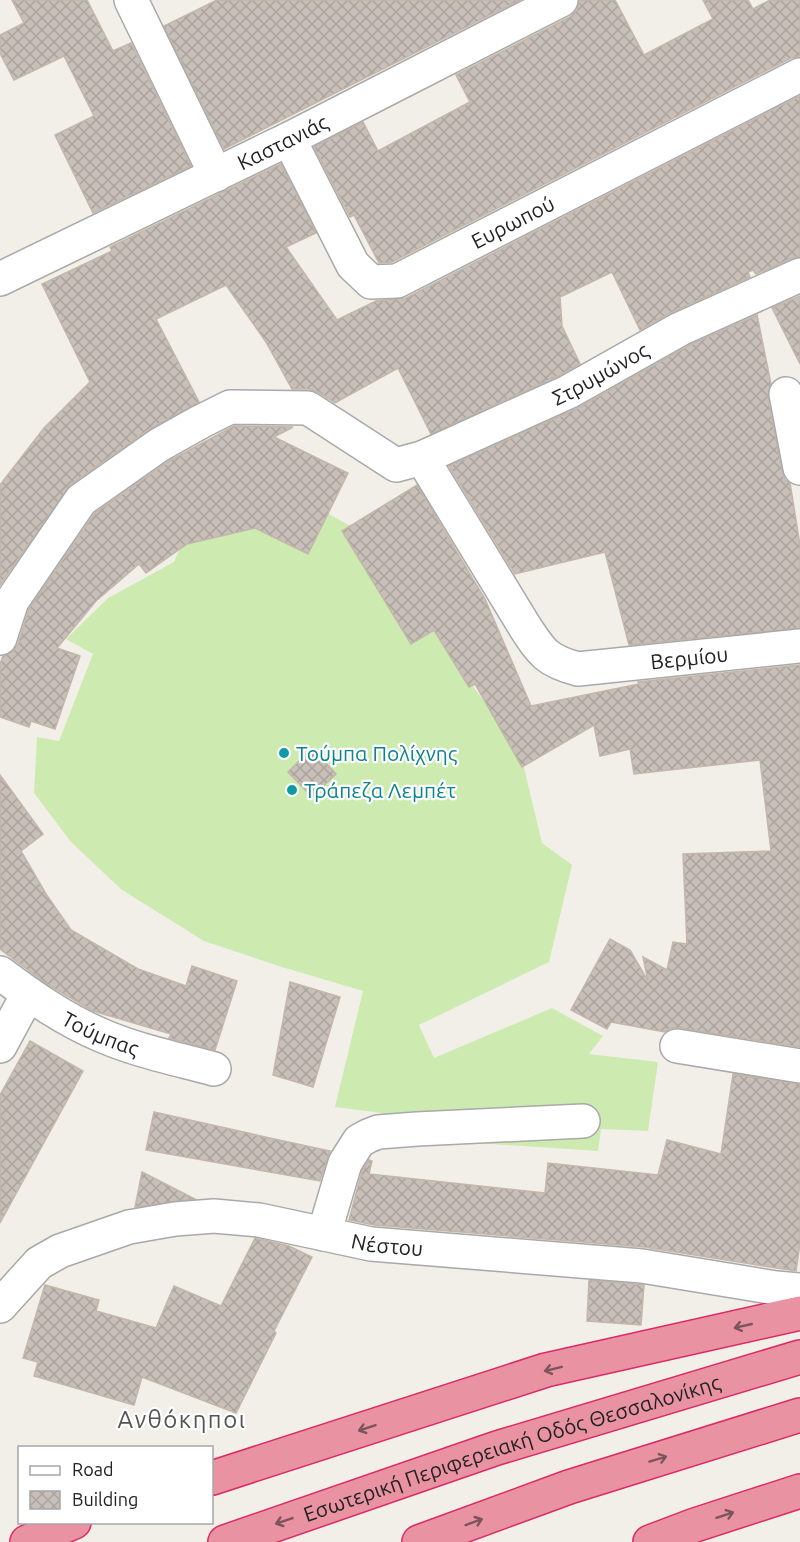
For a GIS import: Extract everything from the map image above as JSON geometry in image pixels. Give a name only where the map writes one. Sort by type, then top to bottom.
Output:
[{"type":"highway","points":[[213,1478],[546,1370],[800,1313]]},
{"type":"highway","name":"Εσωτερική Περιφερειακή Οδός Θεσσαλονίκης","points":[[225,1542],[497,1448],[800,1357]]},
{"type":"highway","points":[[419,1542],[569,1487],[800,1415]]},
{"type":"highway","points":[[651,1542],[695,1525],[800,1491]]},
{"type":"highway","points":[[27,1542],[69,1524]]},
{"type":"highway","points":[[668,1542],[695,1525]]},
{"type":"street","points":[[131,0],[216,175]]},
{"type":"street","name":"Καστανιάς","points":[[0,279],[290,139],[561,0]]},
{"type":"street","name":"Ευρωπού","points":[[290,139],[352,266],[371,282],[397,281],[800,75]]},
{"type":"street","name":"Στρυμώνος","points":[[409,461],[568,392],[680,329],[800,275]]},
{"type":"street","points":[[786,394],[800,468]]},
{"type":"street","points":[[0,638],[12,601],[81,500],[159,446],[230,407],[308,408],[409,461]]},
{"type":"street","name":"Βερμίου","points":[[409,461],[539,649],[556,663],[578,669],[800,646]]},
{"type":"street","name":"Τούμπας","points":[[0,973],[60,1015],[104,1037],[214,1069]]},
{"type":"street","points":[[0,1046],[28,994]]},
{"type":"street","points":[[677,1046],[800,1066]]},
{"type":"street","points":[[324,1234],[345,1162],[359,1141],[368,1136],[378,1132],[417,1129],[583,1121]]},
{"type":"street","name":"Νέστου","points":[[0,1306],[25,1277],[49,1256],[75,1244],[129,1227],[175,1219],[213,1216],[259,1220],[371,1244],[642,1266],[800,1290]]},
{"type":"green space","points":[[291,494],[375,539],[449,653],[520,751],[542,843],[572,865],[549,962],[419,1025],[434,1058],[552,1008],[603,1036],[589,1054],[658,1062],[648,1131],[601,1129],[598,1151],[402,1138],[382,1113],[335,1107],[363,991],[204,941],[122,890],[71,842],[34,793],[37,737],[59,741],[93,654],[66,639],[108,598],[174,562],[201,500]]},
{"type":"building","points":[[12,0],[87,0],[113,51],[131,43],[191,166],[93,213],[55,135],[94,116],[64,56],[14,80],[0,53],[0,35],[24,23]]},
{"type":"building","points":[[217,0],[520,0],[224,149],[164,26]]},
{"type":"building","points":[[580,0],[615,0],[644,55],[713,19],[703,0],[748,0],[753,9],[770,0],[800,0],[800,56],[791,58],[392,262],[379,263],[354,215],[350,217],[314,147],[363,122],[378,151],[470,102],[456,75],[570,17],[577,10]]},
{"type":"building","points":[[800,96],[800,257],[792,258],[756,274],[753,270],[748,272],[750,277],[672,312],[640,330],[612,272],[560,297],[562,326],[580,364],[431,434],[398,368],[335,403],[318,392],[308,389],[292,389],[266,342],[226,285],[156,319],[199,402],[148,430],[70,485],[0,585],[0,485],[44,428],[90,382],[42,284],[112,251],[110,247],[281,164],[316,233],[286,247],[337,320],[376,301],[406,298]]},
{"type":"building","points":[[800,296],[800,364],[772,308]]},
{"type":"building","points":[[757,315],[771,384],[768,397],[782,471],[785,480],[790,483],[800,545],[800,628],[629,645],[605,552],[515,574],[449,466],[576,409],[688,346]]},
{"type":"building","points":[[234,426],[293,427],[274,437],[348,473],[308,554],[255,528],[187,544],[146,573],[139,564],[96,601],[57,648],[80,656],[55,729],[31,721],[29,727],[0,717],[0,664],[3,656],[12,652],[18,644],[29,609],[95,513],[169,461]]},
{"type":"building","points":[[417,485],[485,599],[531,706],[639,684],[638,682],[800,665],[800,1047],[680,1028],[671,1028],[665,1032],[611,1022],[607,1029],[571,1010],[610,939],[630,950],[648,981],[643,957],[667,970],[673,942],[687,944],[683,854],[771,851],[760,760],[634,774],[630,749],[600,756],[594,725],[522,767],[475,684],[469,687],[434,630],[411,644],[342,531]]},
{"type":"building","points":[[312,748],[336,774],[312,797],[288,772]]},
{"type":"building","points":[[0,775],[43,834],[21,851],[46,894],[71,930],[138,969],[186,986],[192,966],[237,981],[215,1050],[169,1038],[171,1034],[93,1011],[47,984],[0,949]]},
{"type":"building","points":[[290,982],[340,997],[313,1087],[273,1075]]},
{"type":"building","points":[[30,1041],[83,1071],[0,1223],[0,1095]]},
{"type":"building","points":[[733,1074],[800,1084],[800,1244],[796,1271],[644,1247],[374,1225],[349,1220],[362,1171],[369,1160],[372,1161],[369,1174],[545,1193],[548,1163],[658,1175],[667,1140],[721,1154]]},
{"type":"building","points":[[154,1112],[330,1151],[320,1181],[146,1150]]},
{"type":"building","points":[[142,1172],[195,1199],[135,1207]]},
{"type":"building","points":[[255,1238],[289,1246],[312,1257],[236,1413],[142,1377],[134,1405],[34,1376],[38,1362],[23,1358],[45,1285],[99,1300],[96,1311],[156,1328],[174,1286],[221,1306]]},
{"type":"building","points":[[589,1280],[644,1285],[641,1325],[587,1321]]},
{"type":"place","name":"Τούμπα Πολίχνης","points":[[284,753]]},
{"type":"place","name":"Τράπεζα Λεμπέτ","points":[[292,790]]},
{"type":"district","name":"Ανθόκηποι","points":[[182,1419]]}]
